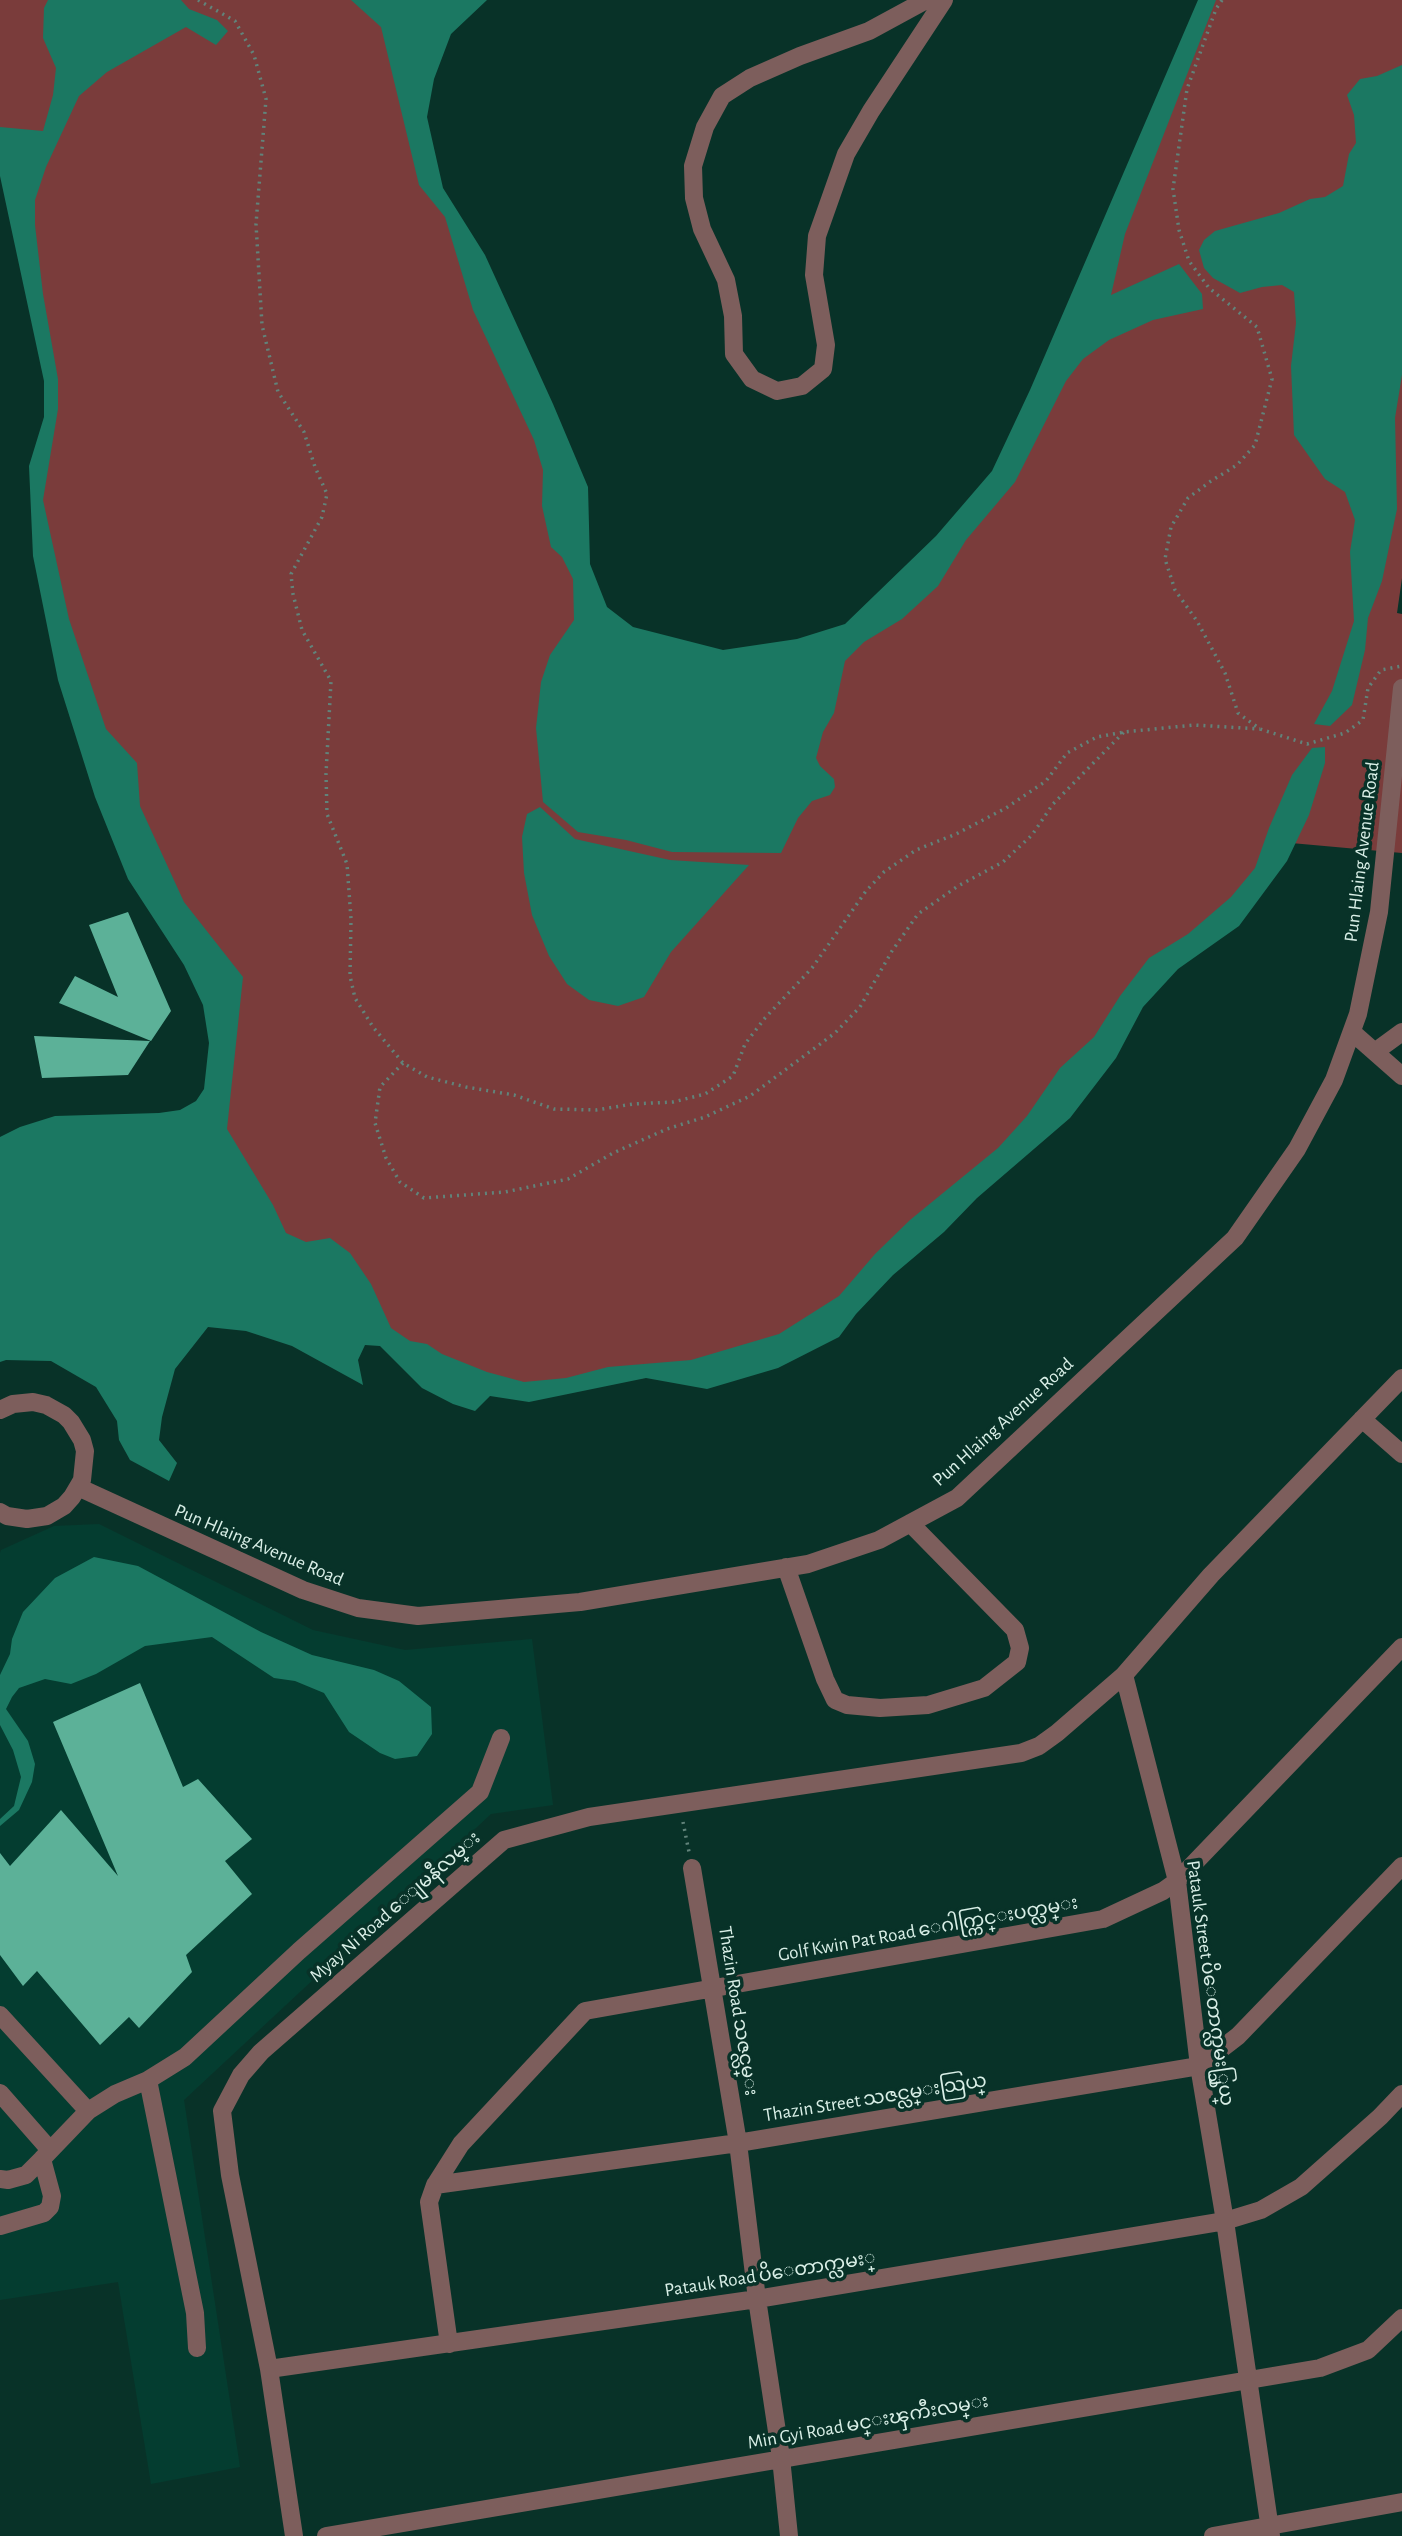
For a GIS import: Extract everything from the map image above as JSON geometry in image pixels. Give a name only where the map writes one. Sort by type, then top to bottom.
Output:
[{"type":"street","points":[[926,0],[869,31],[750,78],[722,96],[705,127],[693,166],[694,198],[702,229],[726,280],[733,316],[734,354],[752,379],[778,391],[802,386],[822,369],[826,345],[814,275],[817,236],[846,154],[944,0]]},
{"type":"street","name":"Pun Hlaing Avenue Road","points":[[78,1488],[303,1590],[358,1608],[418,1616],[580,1602],[808,1564],[879,1540],[957,1498],[1235,1238],[1297,1149],[1334,1080],[1358,1014],[1379,912],[1402,688]]},
{"type":"street","points":[[1352,1031],[1402,1076]]},
{"type":"street","points":[[1376,1051],[1402,1032]]},
{"type":"street","points":[[1124,1675],[1211,1575],[1402,1378]]},
{"type":"street","points":[[0,1410],[13,1404],[33,1402],[46,1405],[72,1422],[85,1451],[82,1480],[64,1506],[47,1516],[2,1520]]},
{"type":"street","points":[[1362,1419],[1402,1454]]},
{"type":"street","points":[[786,1567],[825,1679],[835,1700],[847,1705],[880,1708],[928,1705],[984,1688],[1017,1662],[1020,1648],[1015,1630],[910,1523]]},
{"type":"street","name":"Golf Kwin Pat Road ေဂါက္ကြင္းပတ္လမ္း","points":[[435,2185],[461,2144],[586,2011],[1103,1919],[1163,1891],[1177,1881],[1402,1647]]},
{"type":"street","name":"Myay Ni Road ေျမနီလမ္း","points":[[269,2369],[230,2175],[222,2111],[241,2075],[261,2052],[504,1840],[589,1817],[1021,1753],[1039,1746],[1057,1733],[1124,1675]]},
{"type":"street","name":"Patauk Street ပိေတာက္လမး္သြယ္","points":[[1124,1675],[1177,1881],[1199,2066],[1225,2221],[1270,2531]]},
{"type":"street","points":[[0,2179],[8,2180],[26,2175],[88,2111],[185,2057],[299,1951],[480,1792],[501,1738]]},
{"type":"street","name":"Thazin Road သဇင္လမ္း","points":[[692,1868],[738,2143],[757,2299],[781,2458],[789,2536]]},
{"type":"street","name":"Thazin Street သဇင္လမ္းသြယ္","points":[[435,2185],[738,2143],[1199,2066],[1238,2036],[1399,1873]]},
{"type":"street","points":[[0,2015],[88,2111]]},
{"type":"street","points":[[148,2080],[195,2313],[197,2348]]},
{"type":"street","points":[[0,2093],[46,2154],[52,2196],[50,2207],[44,2213],[0,2226]]},
{"type":"street","name":"Patauk Road ပိေတာက္လမး္","points":[[269,2369],[757,2299],[1225,2221],[1261,2210],[1301,2187],[1380,2118],[1402,2094]]},
{"type":"street","points":[[435,2185],[429,2202],[449,2344]]},
{"type":"street","name":"Min Gyi Road မင္းၾကီးလမ္း","points":[[326,2536],[1320,2368],[1368,2350],[1402,2318]]},
{"type":"street","points":[[269,2369],[294,2536]]},
{"type":"street","points":[[1213,2536],[1270,2531],[1402,2502]]},
{"type":"path","points":[[198,0],[235,21],[254,55],[266,99],[256,224],[262,325],[278,392],[304,432],[327,494],[322,517],[291,574],[302,629],[331,681],[326,774],[327,814],[347,863],[351,919],[350,976],[355,998],[373,1027],[403,1063],[427,1077],[467,1087],[514,1094],[554,1109],[596,1110],[633,1104],[673,1102],[705,1094],[733,1076],[745,1044],[765,1018],[812,968],[866,891],[884,872],[916,850],[956,834],[1006,808],[1046,781],[1067,753],[1097,737],[1195,725],[1260,729],[1307,744],[1345,733],[1363,720],[1368,688],[1381,670],[1402,666]]},
{"type":"path","points":[[1223,0],[1216,9],[1187,89],[1173,189],[1179,230],[1189,261],[1209,288],[1257,327],[1272,379],[1255,445],[1237,465],[1188,498],[1171,527],[1165,559],[1175,590],[1197,621],[1225,673],[1238,713],[1260,729]]},
{"type":"path","points":[[403,1063],[380,1087],[375,1123],[386,1158],[400,1182],[425,1198],[505,1192],[568,1179],[613,1153],[667,1129],[705,1118],[750,1096],[835,1034],[860,1007],[892,951],[919,914],[958,886],[1003,862],[1032,835],[1053,804],[1124,732]]},
{"type":"path","points":[[681,1803],[692,1868]]},
{"type":"shaded area","points":[[0,0],[420,0],[424,160],[547,434],[605,657],[821,659],[1004,474],[1209,0],[1402,0],[1402,578],[1397,613],[1402,614],[1402,853],[1280,842],[1241,906],[1151,985],[1053,1106],[833,1318],[721,1369],[533,1391],[226,1282],[220,991],[111,791],[42,552],[38,473],[51,379],[0,146]]},
{"type":"shaded area","points":[[48,0],[181,0],[189,9],[217,20],[228,31],[216,45],[186,27],[107,72],[79,96],[46,167],[35,200],[35,225],[43,294],[58,379],[58,409],[43,500],[69,619],[106,729],[137,763],[140,806],[184,902],[243,977],[227,1129],[273,1205],[286,1233],[306,1242],[330,1238],[350,1253],[371,1284],[391,1328],[410,1341],[427,1344],[442,1354],[487,1372],[524,1382],[566,1378],[608,1367],[691,1360],[779,1334],[839,1296],[875,1254],[910,1220],[998,1148],[1027,1116],[1060,1068],[1094,1037],[1149,958],[1188,934],[1231,897],[1255,868],[1292,775],[1312,748],[1325,747],[1325,763],[1309,815],[1287,861],[1239,926],[1178,969],[1143,1007],[1116,1058],[1070,1118],[893,1275],[856,1314],[839,1337],[778,1368],[707,1389],[646,1378],[529,1402],[490,1396],[475,1411],[453,1404],[422,1388],[380,1346],[365,1345],[358,1360],[363,1385],[292,1346],[246,1331],[208,1327],[175,1369],[162,1417],[159,1440],[177,1463],[169,1481],[130,1460],[119,1440],[117,1421],[96,1387],[51,1361],[0,1362],[0,1137],[20,1127],[55,1116],[180,1110],[196,1101],[204,1089],[209,1043],[203,1005],[184,965],[128,879],[95,797],[58,680],[33,556],[29,466],[44,417],[44,381],[0,176],[0,127],[43,131],[53,95],[56,68],[43,38],[44,8]]},
{"type":"shaded area","points":[[351,0],[487,0],[451,34],[434,79],[427,117],[443,188],[485,255],[588,487],[590,564],[607,607],[633,627],[723,650],[797,639],[845,624],[936,536],[992,471],[1030,390],[1198,0],[1216,0],[1125,234],[1111,295],[1179,264],[1202,294],[1203,309],[1153,320],[1109,340],[1083,359],[1066,381],[1015,482],[966,540],[938,586],[902,619],[864,642],[845,661],[834,713],[823,732],[816,758],[820,766],[834,779],[835,787],[830,795],[812,801],[798,818],[781,853],[672,852],[626,840],[578,832],[543,802],[536,728],[541,682],[550,655],[574,620],[573,579],[562,557],[551,547],[542,506],[543,470],[534,440],[473,310],[445,217],[419,185],[381,27]]},
{"type":"shaded area","points":[[1402,65],[1402,375],[1395,418],[1397,509],[1382,581],[1368,618],[1365,650],[1352,705],[1330,726],[1314,724],[1332,691],[1354,621],[1350,552],[1355,520],[1345,492],[1325,479],[1294,435],[1291,366],[1296,323],[1294,292],[1282,285],[1240,293],[1213,278],[1204,268],[1199,250],[1204,240],[1215,231],[1279,213],[1310,199],[1325,197],[1343,186],[1349,154],[1356,143],[1354,115],[1347,95],[1360,79],[1377,76]]},
{"type":"shaded area","points":[[540,807],[575,839],[670,860],[749,865],[671,952],[644,997],[618,1006],[589,1000],[567,984],[549,956],[532,915],[524,873],[522,837],[527,814]]},
{"type":"shaded area","points":[[99,1524],[313,1630],[405,1650],[532,1639],[553,1805],[491,1814],[184,2100],[240,2467],[151,2484],[118,2282],[0,2300],[0,1553],[1,1550],[54,1526]]},
{"type":"shaded area","points":[[94,1557],[138,1566],[261,1632],[312,1655],[374,1670],[399,1681],[431,1707],[432,1734],[417,1756],[395,1759],[380,1753],[349,1732],[324,1693],[295,1681],[274,1678],[212,1637],[145,1646],[96,1674],[71,1684],[45,1679],[19,1688],[6,1709],[28,1741],[35,1764],[32,1782],[19,1810],[0,1826],[0,1819],[14,1806],[21,1777],[13,1750],[0,1725],[0,1675],[10,1654],[12,1639],[23,1612],[55,1578]]},
{"type":"building","points":[[128,912],[171,1011],[151,1041],[59,1003],[75,976],[118,997],[89,925]]},
{"type":"building","points":[[34,1036],[150,1041],[128,1075],[42,1078]]},
{"type":"building","points":[[140,1683],[183,1787],[198,1779],[252,1839],[225,1861],[252,1894],[186,1955],[192,1972],[139,2028],[129,2017],[100,2045],[37,1971],[23,1986],[0,1955],[0,1853],[10,1866],[61,1810],[118,1876],[53,1722]]}]
